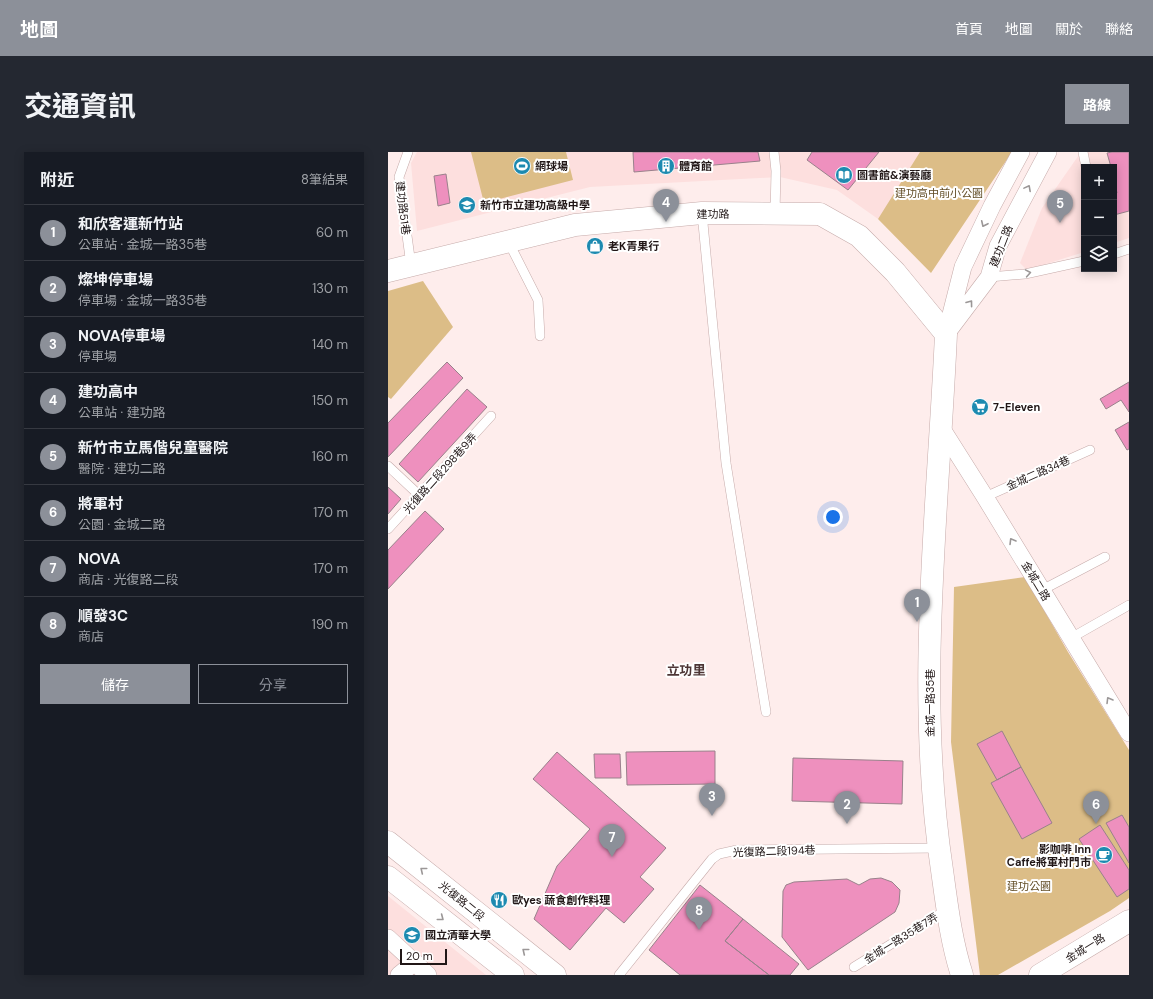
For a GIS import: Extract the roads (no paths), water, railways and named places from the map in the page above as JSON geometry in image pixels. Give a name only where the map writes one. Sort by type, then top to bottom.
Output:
[{"type":"street","points":[[942,429],[946,334],[963,267],[992,206],[1021,152]]},
{"type":"street","name":"建功二路","points":[[946,334],[989,277],[998,246],[1048,152]]},
{"type":"street","name":"建功路","points":[[388,271],[574,225],[702,213],[820,214],[859,236],[895,272],[946,334]]},
{"type":"street","name":"金城二路","points":[[942,429],[1129,733]]},
{"type":"street","name":"金城一路35巷","points":[[942,429],[933,548],[930,629],[930,748],[932,788],[951,935],[962,975]]},
{"type":"street","name":"光復路二段","points":[[388,842],[555,975]]},
{"type":"street","points":[[388,877],[514,975]]},
{"type":"street","name":"金城一路","points":[[1040,975],[1129,921]]},
{"type":"street","points":[[388,938],[428,975]]},
{"type":"street","points":[[399,975],[415,962]]},
{"type":"lane","name":"建功路51巷","points":[[408,152],[399,177],[411,265]]},
{"type":"lane","points":[[774,152],[776,171],[775,214]]},
{"type":"lane","points":[[1083,152],[1085,164]]},
{"type":"lane","points":[[702,213],[726,462],[766,712]]},
{"type":"lane","points":[[508,241],[538,300],[540,336]]},
{"type":"lane","points":[[1117,253],[1129,249]]},
{"type":"lane","points":[[989,277],[1025,274],[1081,262]]},
{"type":"lane","name":"光復路二段298巷9弄","points":[[388,529],[491,416]]},
{"type":"lane","name":"金城二路34巷","points":[[985,497],[1090,450]]},
{"type":"lane","points":[[388,466],[419,495]]},
{"type":"lane","points":[[1042,590],[1106,557]]},
{"type":"lane","points":[[1071,638],[1129,605]]},
{"type":"lane","name":"光復路二段194巷","points":[[619,975],[712,859],[719,854],[737,850],[939,848]]},
{"type":"lane","name":"金城一路35巷7弄","points":[[854,967],[948,909]]},
{"type":"place","name":"網球場","points":[[522,166]]},
{"type":"place","name":"體育館","points":[[666,166]]},
{"type":"place","name":"圖書館&演藝廳","points":[[844,175]]},
{"type":"place","name":"新竹市立建功高級中學","points":[[467,205]]},
{"type":"place","name":"建功高中","points":[[666,222]]},
{"type":"place","name":"新竹市立馬偕兒童醫院","points":[[1060,223]]},
{"type":"place","name":"老K青果行","points":[[595,246]]},
{"type":"place","name":"7-Eleven","points":[[980,407]]},
{"type":"place","name":"和欣客運新竹站","points":[[917,622]]},
{"type":"place","name":"NOVA停車場","points":[[712,816]]},
{"type":"place","name":"燦坤停車場","points":[[847,824]]},
{"type":"place","name":"將軍村","points":[[1096,824]]},
{"type":"place","name":"影咖啡 Inn Caffe將軍村門市","points":[[1104,855]]},
{"type":"place","name":"NOVA","points":[[612,857]]},
{"type":"place","name":"歐yes 蔬食創作料理","points":[[499,900]]},
{"type":"place","name":"順發3C","points":[[699,930]]},
{"type":"place","name":"國立清華大學","points":[[412,935]]},
{"type":"district","name":"立功里","points":[[686,670]]},
{"type":"park label","name":"建功高中前小公園","points":[[939,193]]},
{"type":"park label","name":"建功公園","points":[[1029,886]]}]
